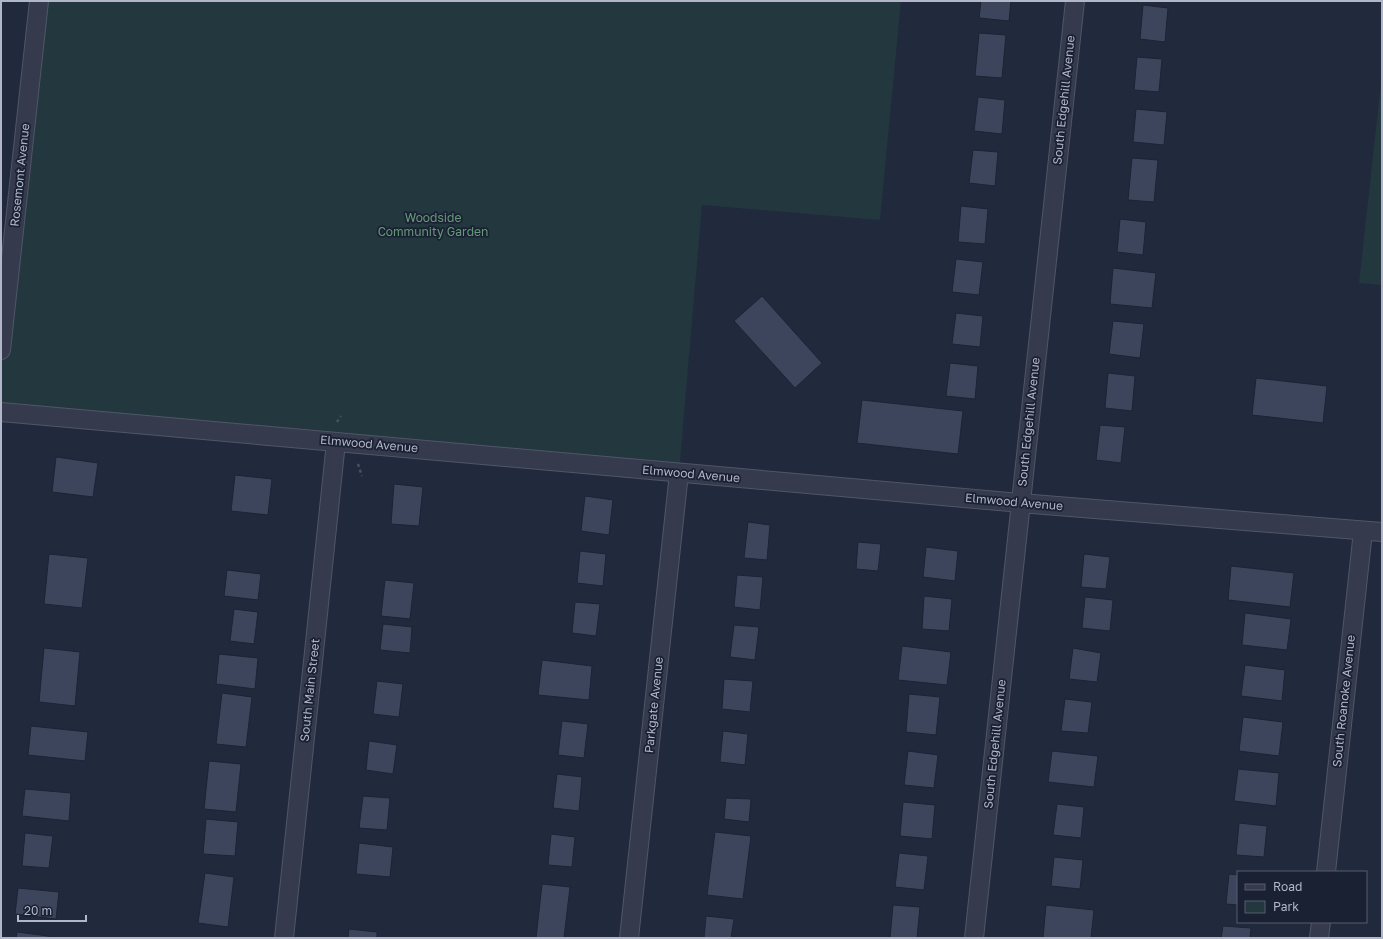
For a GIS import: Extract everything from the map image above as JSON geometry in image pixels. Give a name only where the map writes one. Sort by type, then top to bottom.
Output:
[{"type":"street","name":"Rosemont Avenue","points":[[1,350],[39,1]]},
{"type":"street","name":"South Edgehill Avenue","points":[[974,938],[1075,1]]},
{"type":"street","name":"Elmwood Avenue","points":[[1,412],[1020,503],[1382,532]]},
{"type":"street","name":"South Main Street","points":[[284,938],[336,442]]},
{"type":"street","name":"Parkgate Avenue","points":[[629,938],[679,473]]},
{"type":"street","name":"South Roanoke Avenue","points":[[1326,871],[1362,531]]},
{"type":"street","points":[[1319,938],[1321,923]]},
{"type":"green space","name":"Woodside Community Garden","points":[[39,1],[901,1],[880,220],[702,205],[679,473],[1,412],[1,350]]},
{"type":"green space","points":[[1382,74],[1382,285],[1359,283]]},
{"type":"building","points":[[981,1],[1011,1],[1009,21],[979,18]]},
{"type":"building","points":[[1143,5],[1168,8],[1165,42],[1140,39]]},
{"type":"building","points":[[979,33],[1006,35],[1002,78],[975,76]]},
{"type":"building","points":[[1137,57],[1162,59],[1159,92],[1134,90]]},
{"type":"building","points":[[978,97],[1005,100],[1002,134],[974,131]]},
{"type":"building","points":[[1136,109],[1167,112],[1164,145],[1133,142]]},
{"type":"building","points":[[973,150],[998,152],[995,186],[969,183]]},
{"type":"building","points":[[1132,158],[1158,160],[1154,202],[1128,200]]},
{"type":"building","points":[[961,206],[988,209],[985,244],[958,242]]},
{"type":"building","points":[[1120,219],[1146,222],[1143,255],[1117,252]]},
{"type":"building","points":[[956,259],[983,262],[979,295],[952,292]]},
{"type":"building","points":[[1113,268],[1156,273],[1152,308],[1110,304]]},
{"type":"building","points":[[762,296],[822,363],[795,388],[734,321]]},
{"type":"building","points":[[956,313],[983,316],[980,347],[952,344]]},
{"type":"building","points":[[1113,321],[1144,324],[1140,358],[1109,354]]},
{"type":"building","points":[[950,363],[978,366],[975,399],[946,396]]},
{"type":"building","points":[[1108,373],[1135,376],[1132,411],[1105,408]]},
{"type":"building","points":[[1256,378],[1327,386],[1323,423],[1252,415]]},
{"type":"building","points":[[862,400],[963,411],[958,454],[857,443]]},
{"type":"building","points":[[1100,425],[1125,427],[1121,463],[1096,460]]},
{"type":"building","points":[[56,457],[98,463],[93,497],[52,492]]},
{"type":"building","points":[[235,475],[272,479],[268,515],[231,511]]},
{"type":"building","points":[[394,484],[423,487],[419,526],[391,524]]},
{"type":"building","points":[[585,496],[613,500],[609,535],[581,531]]},
{"type":"building","points":[[748,522],[770,525],[767,560],[744,558]]},
{"type":"building","points":[[858,542],[881,544],[878,571],[856,569]]},
{"type":"building","points":[[926,547],[958,551],[955,581],[923,577]]},
{"type":"building","points":[[580,551],[606,554],[603,586],[577,583]]},
{"type":"building","points":[[49,554],[88,558],[82,608],[44,604]]},
{"type":"building","points":[[1084,554],[1110,557],[1106,589],[1081,587]]},
{"type":"building","points":[[1231,566],[1294,573],[1290,607],[1228,600]]},
{"type":"building","points":[[227,570],[261,574],[258,600],[224,596]]},
{"type":"building","points":[[737,575],[763,577],[760,610],[734,607]]},
{"type":"building","points":[[385,580],[414,583],[410,619],[381,616]]},
{"type":"building","points":[[924,596],[952,599],[949,631],[922,629]]},
{"type":"building","points":[[1085,597],[1113,600],[1110,631],[1082,628]]},
{"type":"building","points":[[575,602],[600,604],[596,636],[572,633]]},
{"type":"building","points":[[234,609],[258,612],[254,644],[230,641]]},
{"type":"building","points":[[1245,613],[1291,619],[1287,650],[1242,645]]},
{"type":"building","points":[[383,624],[412,627],[410,653],[380,650]]},
{"type":"building","points":[[734,625],[759,627],[755,660],[730,657]]},
{"type":"building","points":[[902,646],[951,652],[947,685],[898,680]]},
{"type":"building","points":[[44,648],[80,652],[75,706],[39,702]]},
{"type":"building","points":[[1073,648],[1101,653],[1097,682],[1069,679]]},
{"type":"building","points":[[219,654],[258,658],[255,689],[216,684]]},
{"type":"building","points":[[542,660],[592,666],[589,700],[538,695]]},
{"type":"building","points":[[1245,665],[1285,670],[1282,701],[1241,696]]},
{"type":"building","points":[[724,679],[753,681],[750,712],[722,709]]},
{"type":"building","points":[[377,681],[403,684],[399,717],[373,714]]},
{"type":"building","points":[[222,693],[252,697],[246,747],[216,744]]},
{"type":"building","points":[[909,694],[940,697],[936,735],[906,732]]},
{"type":"building","points":[[1065,699],[1092,702],[1088,733],[1061,731]]},
{"type":"building","points":[[1243,717],[1283,722],[1279,756],[1239,751]]},
{"type":"building","points":[[562,721],[588,724],[584,758],[558,755]]},
{"type":"building","points":[[31,726],[88,732],[85,761],[28,755]]},
{"type":"building","points":[[723,731],[748,734],[745,765],[720,762]]},
{"type":"building","points":[[369,741],[397,745],[393,774],[366,770]]},
{"type":"building","points":[[908,751],[938,755],[934,788],[904,785]]},
{"type":"building","points":[[1052,751],[1098,756],[1094,787],[1048,782]]},
{"type":"building","points":[[209,761],[241,764],[236,812],[204,809]]},
{"type":"building","points":[[1238,769],[1279,773],[1276,806],[1234,801]]},
{"type":"building","points":[[557,774],[582,777],[579,811],[553,808]]},
{"type":"building","points":[[25,789],[71,793],[69,821],[22,816]]},
{"type":"building","points":[[363,796],[390,798],[387,830],[359,828]]},
{"type":"building","points":[[726,798],[751,799],[749,822],[724,819]]},
{"type":"building","points":[[903,802],[935,805],[932,839],[900,836]]},
{"type":"building","points":[[1057,804],[1084,807],[1081,838],[1053,835]]},
{"type":"building","points":[[206,819],[238,822],[235,856],[203,854]]},
{"type":"building","points":[[1239,823],[1267,826],[1264,857],[1236,855]]},
{"type":"building","points":[[715,832],[751,836],[743,899],[707,895]]},
{"type":"building","points":[[25,833],[53,836],[49,868],[22,866]]},
{"type":"building","points":[[551,834],[575,837],[572,867],[548,865]]},
{"type":"building","points":[[359,843],[393,847],[390,877],[356,874]]},
{"type":"building","points":[[899,853],[928,856],[924,890],[895,887]]},
{"type":"building","points":[[1054,857],[1083,860],[1080,889],[1051,886]]},
{"type":"building","points":[[205,873],[234,877],[228,927],[198,923]]},
{"type":"building","points":[[1229,874],[1237,875],[1237,905],[1226,904]]},
{"type":"building","points":[[542,884],[570,887],[564,938],[536,938]]},
{"type":"building","points":[[18,888],[59,892],[56,919],[15,914]]},
{"type":"building","points":[[893,905],[920,907],[917,938],[890,938]]},
{"type":"building","points":[[1046,905],[1094,910],[1091,938],[1043,938]]},
{"type":"building","points":[[706,916],[734,919],[731,938],[704,938]]},
{"type":"building","points":[[1223,926],[1251,928],[1250,938],[1221,938]]},
{"type":"building","points":[[349,929],[377,932],[377,938],[348,938]]},
{"type":"building","points":[[17,932],[48,936],[48,938],[16,938]]}]
